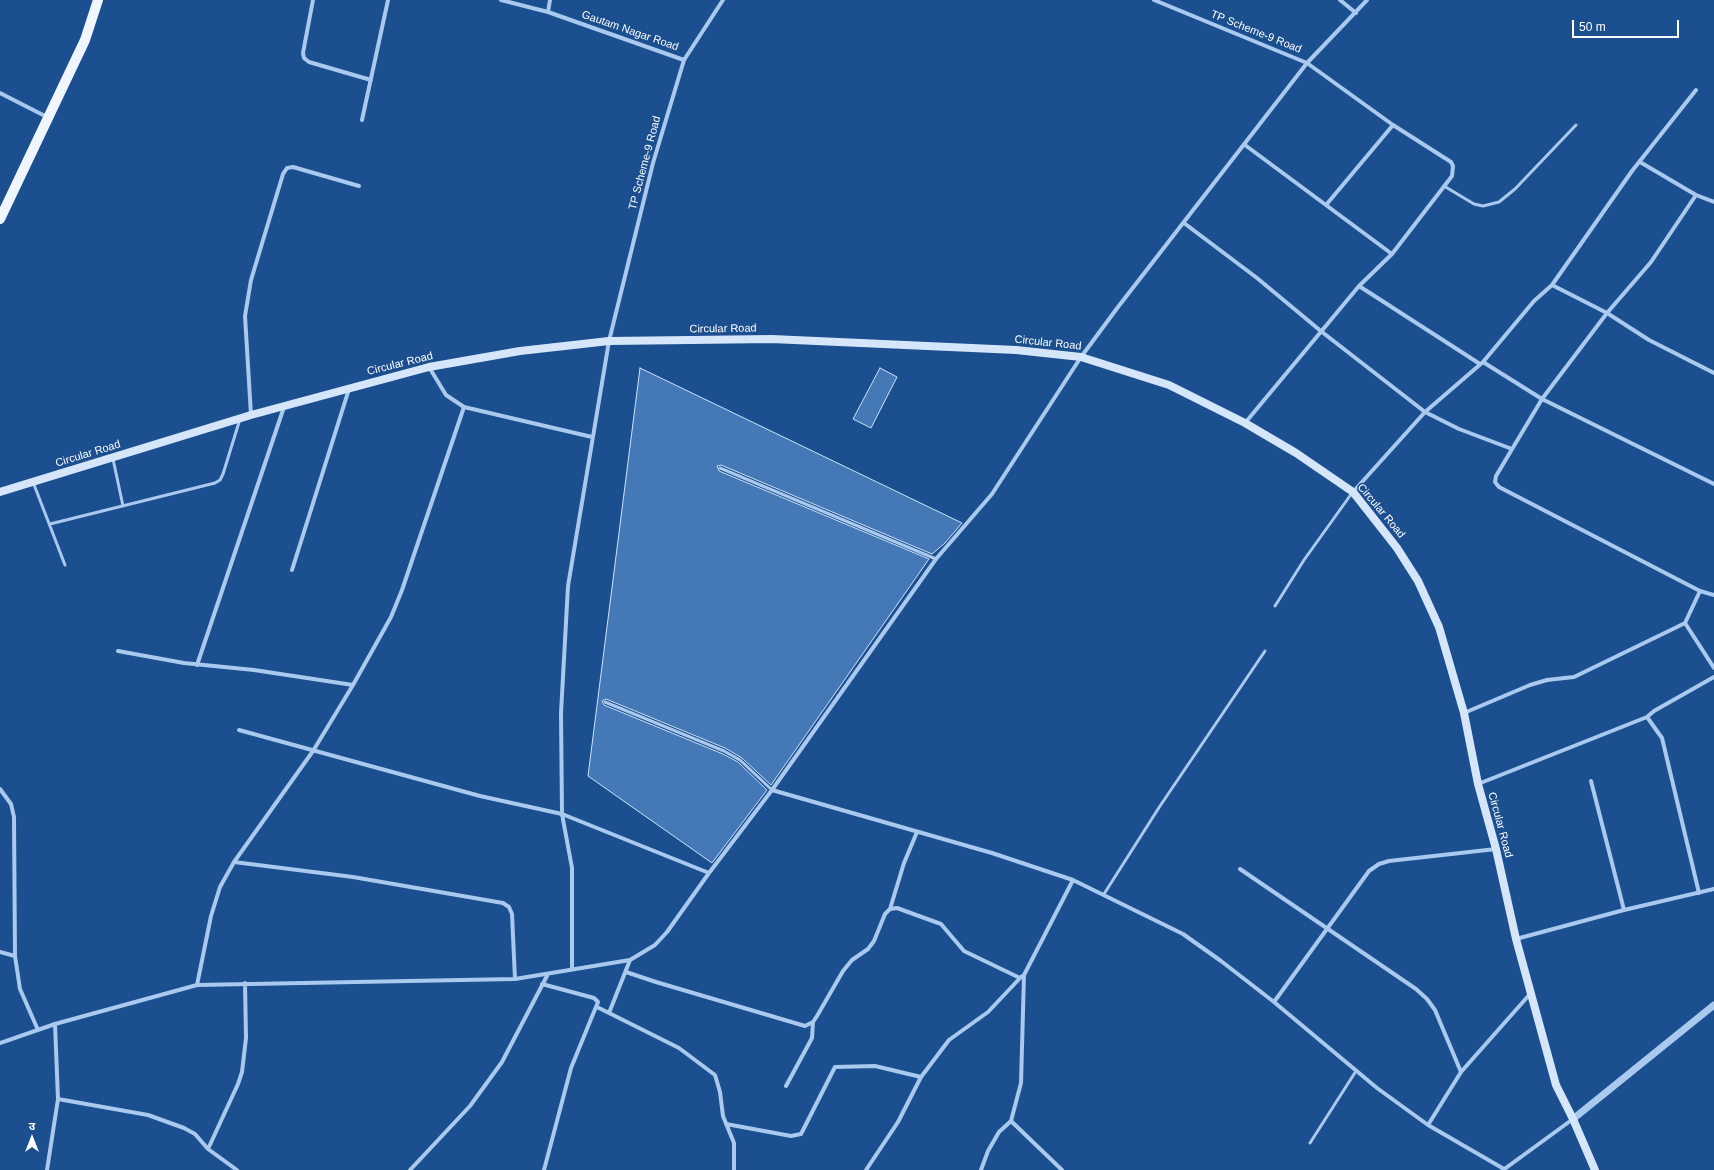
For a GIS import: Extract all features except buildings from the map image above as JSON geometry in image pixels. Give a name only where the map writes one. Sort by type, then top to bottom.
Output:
[{"type":"main road","points":[[0,219],[47,117],[85,40],[98,0]]},
{"type":"main road","name":"Circular Road","points":[[0,492],[251,415],[429,367],[520,352],[609,341],[772,339],[1016,350],[1081,357],[1169,386],[1245,423],[1296,452],[1353,492],[1398,548],[1418,581],[1439,627],[1464,713],[1478,784],[1496,849],[1516,939],[1556,1085],[1573,1119],[1595,1170]]},
{"type":"street","points":[[313,0],[303,53],[304,58],[309,62],[371,80]]},
{"type":"street","points":[[362,120],[388,0]]},
{"type":"street","name":"Gautam Nagar Road","points":[[501,0],[548,12],[684,60]]},
{"type":"street","points":[[548,12],[550,0]]},
{"type":"street","name":"TP Scheme-9 Road","points":[[572,969],[572,868],[562,814],[561,713],[568,586],[609,341],[653,163],[684,60],[723,0]]},
{"type":"street","name":"TP Scheme-9 Road","points":[[1154,0],[1307,63],[1394,125],[1451,162],[1454,170],[1444,186]]},
{"type":"street","points":[[1340,0],[1356,13]]},
{"type":"street","points":[[0,1043],[55,1024],[197,985],[515,979],[630,960],[655,945],[668,932],[709,873],[772,790],[936,559],[992,494],[1081,357],[1307,63],[1367,0]]},
{"type":"street","points":[[1353,492],[1425,412],[1481,363],[1534,301],[1552,285],[1640,162],[1696,90]]},
{"type":"street","points":[[0,93],[47,117]]},
{"type":"street","points":[[1326,205],[1394,125]]},
{"type":"street","points":[[1245,145],[1392,254]]},
{"type":"street","points":[[1640,162],[1696,195],[1714,202]]},
{"type":"street","points":[[251,415],[245,316],[251,280],[283,174],[287,168],[293,167],[359,186]]},
{"type":"street","points":[[1245,423],[1359,286],[1392,254],[1444,186]]},
{"type":"street","points":[[1696,195],[1651,262],[1607,313],[1542,399],[1496,476],[1495,482],[1499,487],[1700,591],[1714,595]]},
{"type":"street","points":[[1184,223],[1257,278],[1322,332],[1425,412],[1459,429],[1512,449]]},
{"type":"street","points":[[1552,285],[1607,313],[1649,340],[1714,373]]},
{"type":"street","points":[[1359,286],[1481,363],[1542,399],[1714,484]]},
{"type":"street","points":[[429,367],[446,395],[464,407],[592,437]]},
{"type":"street","points":[[292,570],[349,388]]},
{"type":"street","points":[[197,665],[284,407]]},
{"type":"street","points":[[197,985],[211,916],[220,887],[234,862],[312,751],[353,685],[391,617],[464,407]]},
{"type":"street","points":[[1464,713],[1530,685],[1547,680],[1574,677],[1685,623],[1700,591]]},
{"type":"street","points":[[1685,623],[1714,668]]},
{"type":"street","points":[[118,651],[197,665],[254,670],[353,685]]},
{"type":"street","points":[[1478,784],[1647,718],[1654,711],[1714,677]]},
{"type":"street","points":[[1647,718],[1662,738],[1699,893]]},
{"type":"street","points":[[239,730],[480,796],[562,814],[709,873]]},
{"type":"street","points":[[1591,781],[1624,910]]},
{"type":"street","points":[[0,789],[11,804],[14,817],[15,956],[20,989],[38,1030]]},
{"type":"street","points":[[772,790],[992,852],[1073,880],[1183,934],[1274,1002],[1356,1071],[1428,1125],[1503,1169],[1573,1119],[1714,1005]]},
{"type":"street","points":[[786,1086],[812,1038],[813,1022],[843,971],[852,960],[868,949],[874,940],[885,914],[890,909],[904,863],[917,832]]},
{"type":"street","points":[[1274,1002],[1369,871],[1379,864],[1390,861],[1496,849]]},
{"type":"street","points":[[234,862],[353,877],[503,903],[509,907],[512,914],[515,979]]},
{"type":"street","points":[[1240,869],[1416,989],[1427,999],[1435,1010],[1461,1072]]},
{"type":"street","points":[[982,1170],[988,1151],[999,1132],[1011,1121],[1021,1083],[1024,975],[1073,880]]},
{"type":"street","points":[[1516,939],[1624,910],[1714,889]]},
{"type":"street","points":[[890,909],[897,908],[937,922],[964,950],[1020,978]]},
{"type":"street","points":[[0,952],[15,956]]},
{"type":"street","points":[[608,1013],[630,960]]},
{"type":"street","points":[[626,972],[802,1026],[813,1022]]},
{"type":"street","points":[[410,1170],[470,1106],[502,1062],[548,974]]},
{"type":"street","points":[[866,1170],[898,1122],[921,1077],[949,1040],[988,1012],[1024,975]]},
{"type":"street","points":[[208,1149],[242,1072],[246,1038],[245,983]]},
{"type":"street","points":[[542,984],[594,998],[598,1002],[571,1068],[544,1170]]},
{"type":"street","points":[[1428,1125],[1461,1072],[1530,994]]},
{"type":"street","points":[[597,1007],[679,1048],[715,1075],[726,1124],[734,1143],[734,1170]]},
{"type":"street","points":[[47,1170],[58,1099],[55,1024]]},
{"type":"street","points":[[726,1124],[791,1136],[801,1134],[835,1067],[875,1066],[921,1077]]},
{"type":"street","points":[[58,1099],[148,1115],[184,1128],[195,1134],[208,1149],[237,1170]]},
{"type":"street","points":[[1011,1121],[1062,1170]]},
{"type":"lane","points":[[1444,186],[1474,204],[1483,206],[1499,202],[1515,189],[1576,125]]},
{"type":"lane","points":[[50,524],[208,486],[220,480],[240,419]]},
{"type":"lane","points":[[113,458],[123,506]]},
{"type":"lane","points":[[720,468],[936,559]]},
{"type":"lane","points":[[33,482],[65,565]]},
{"type":"lane","points":[[1276,606],[1304,560],[1353,492]]},
{"type":"lane","points":[[1104,894],[1160,806],[1264,651]]},
{"type":"lane","points":[[605,702],[724,750],[740,760],[772,790]]},
{"type":"lane","points":[[1310,1143],[1356,1071]]}]
